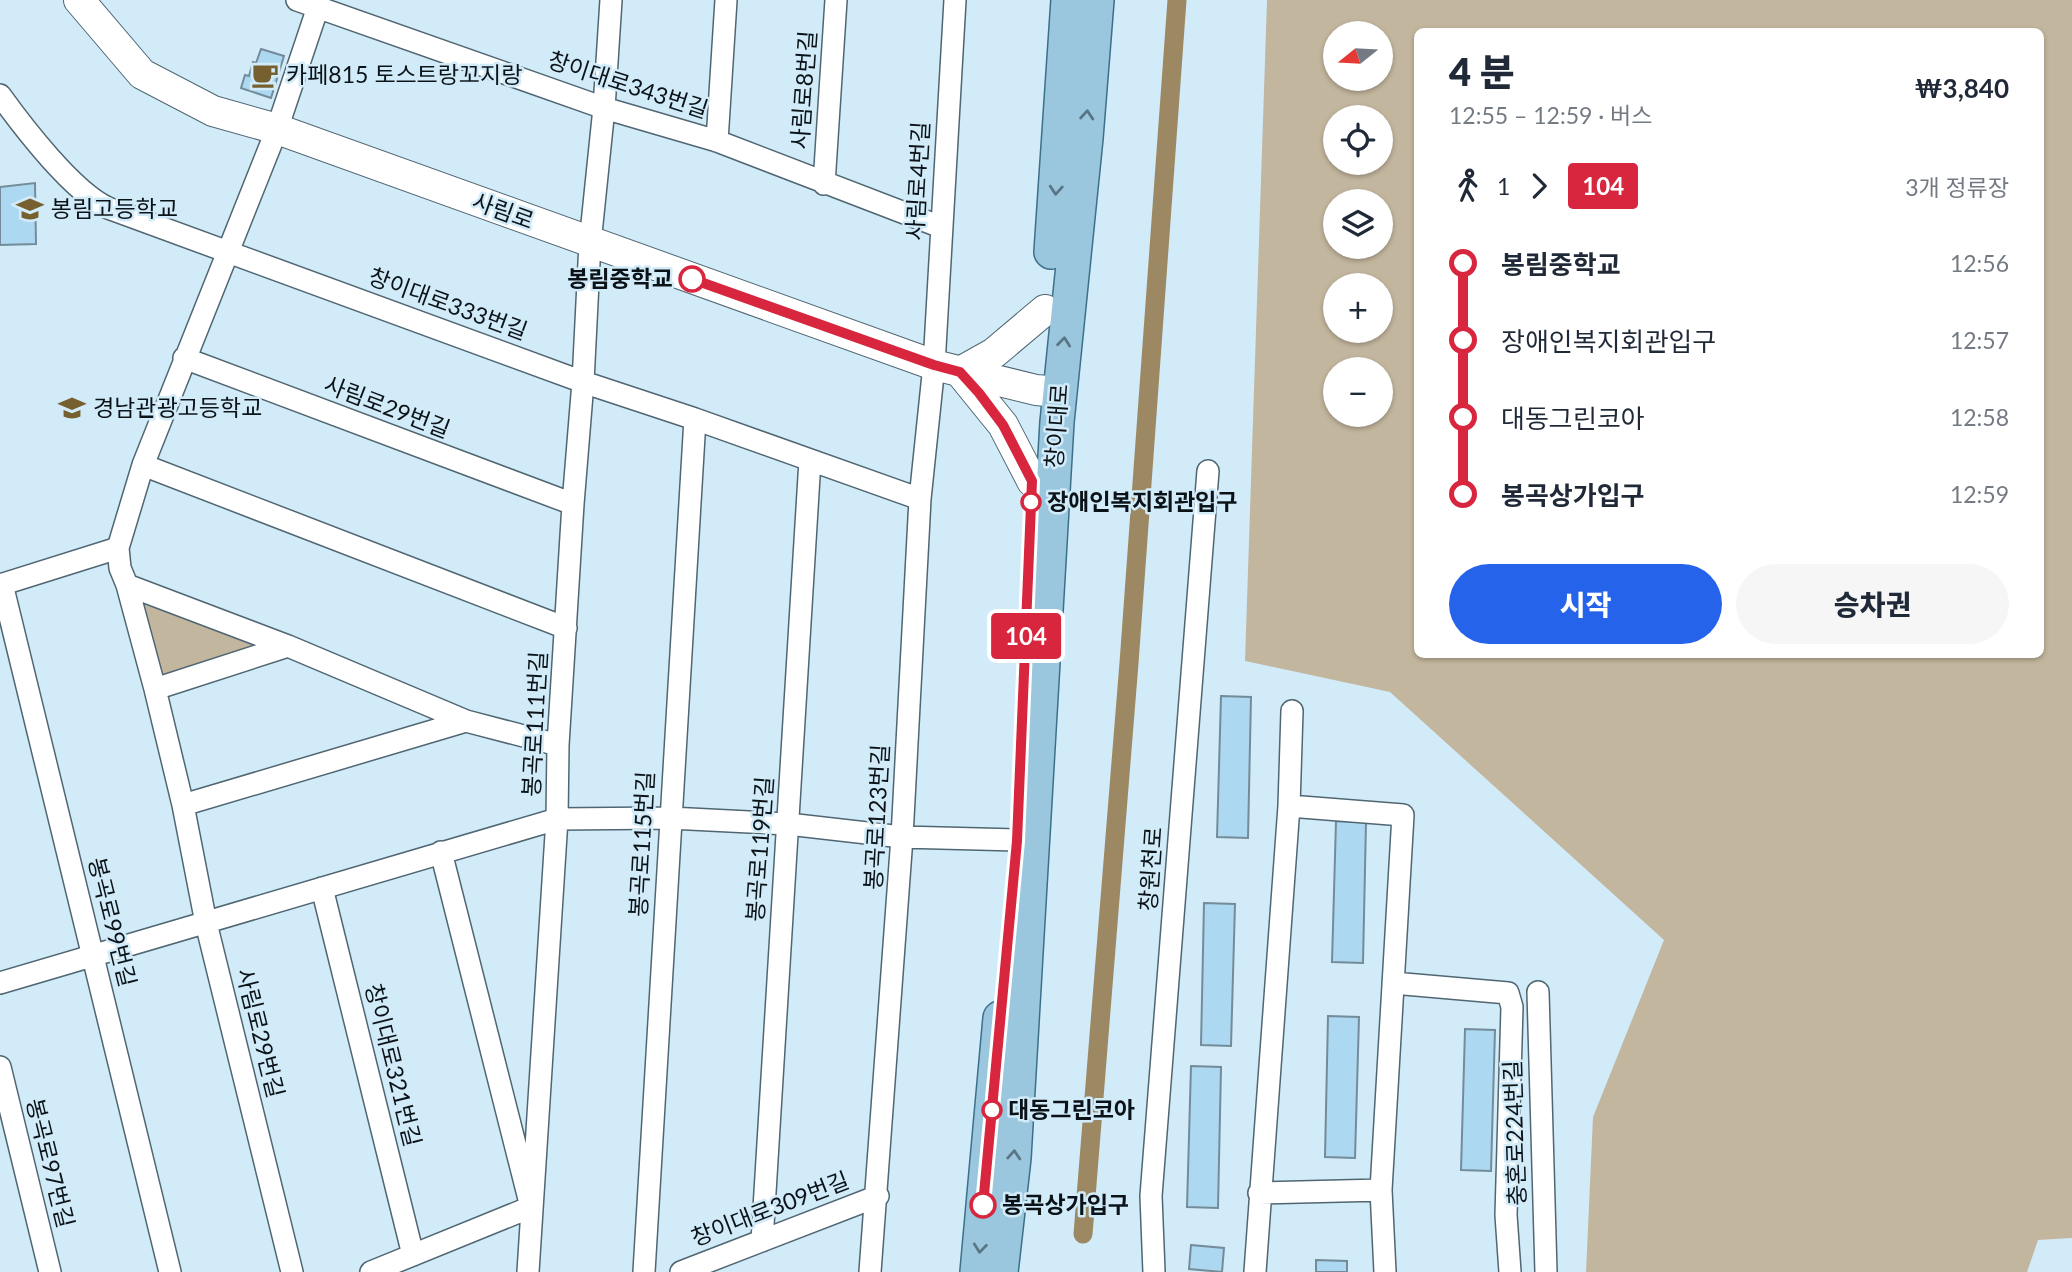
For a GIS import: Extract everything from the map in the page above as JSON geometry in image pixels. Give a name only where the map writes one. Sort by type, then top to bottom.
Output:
[{"type":"main road","name":"창이대로","points":[[1001,1272],[1014,1158],[1048,391],[1045,310],[1068,0]]},
{"type":"main road","name":"창이대로","points":[[977,1272],[1017,841],[1032,481],[1086,138],[1097,0]]},
{"type":"street","name":"사림로","points":[[79,0],[142,74],[213,111],[277,129],[947,369],[1048,391]]},
{"type":"street","name":"창이대로343번길","points":[[297,0],[604,108],[717,141],[941,227]]},
{"type":"street","name":"봉곡로111번길","points":[[528,1272],[557,819],[558,745],[572,505],[583,382],[590,243],[604,108],[611,0]]},
{"type":"street","points":[[717,141],[726,0]]},
{"type":"street","name":"사림로8번길","points":[[824,184],[836,0]]},
{"type":"street","name":"사림로4번길","points":[[947,369],[941,227],[955,0]]},
{"type":"street","name":"사림로29번길","points":[[292,1272],[206,923],[183,805],[155,690],[120,568],[118,548],[143,465],[277,129],[318,7]]},
{"type":"street","name":"창이대로333번길","points":[[0,95],[66,174],[100,205],[583,382],[920,499]]},
{"type":"street","points":[[1032,481],[1003,425],[947,369],[994,353],[1045,310]]},
{"type":"street","name":"사림로29번길","points":[[184,358],[572,505]]},
{"type":"street","name":"봉곡로123번길","points":[[870,1272],[878,1196],[902,837],[920,499],[947,369]]},
{"type":"street","name":"봉곡로115번길","points":[[644,1272],[695,419]]},
{"type":"street","name":"봉곡로119번길","points":[[762,1241],[810,460]]},
{"type":"street","points":[[143,465],[566,628]]},
{"type":"street","name":"창원천로","points":[[1154,1272],[1152,1196],[1208,471]]},
{"type":"street","points":[[1,585],[118,548]]},
{"type":"street","name":"봉곡로99번길","points":[[1,585],[170,1272]]},
{"type":"street","points":[[127,585],[288,646],[466,722],[558,745]]},
{"type":"street","points":[[155,690],[288,646]]},
{"type":"street","points":[[1255,1272],[1289,806],[1292,711]]},
{"type":"street","points":[[183,805],[466,722]]},
{"type":"street","points":[[1289,806],[1403,815],[1381,1190],[1385,1272]]},
{"type":"street","points":[[0,983],[557,819],[670,818],[788,824],[902,837],[1017,841]]},
{"type":"street","points":[[371,1272],[531,1207],[441,852]]},
{"type":"street","name":"창이대로321번길","points":[[322,888],[413,1255]]},
{"type":"street","points":[[1393,983],[1508,993],[1512,1007],[1506,1215],[1510,1272]]},
{"type":"street","name":"충혼로224번길","points":[[1538,992],[1546,1272]]},
{"type":"street","name":"봉곡로97번길","points":[[0,1067],[50,1272]]},
{"type":"street","points":[[1259,1194],[1381,1190]]},
{"type":"street","name":"창이대로309번길","points":[[681,1272],[878,1196]]},
{"type":"shaded area","points":[[1267,0],[2072,0],[2072,1238],[2038,1240],[2027,1272],[1586,1272],[1593,1117],[1664,940],[1390,692],[1245,661]]},
{"type":"shaded area","points":[[135,595],[273,646],[158,685]]},
{"type":"building","points":[[261,49],[284,56],[271,98],[241,88],[245,75],[249,76]]},
{"type":"building","points":[[35,183],[36,244],[0,245],[0,187]]},
{"type":"building","points":[[1221,696],[1251,697],[1248,838],[1217,837]]},
{"type":"building","points":[[1336,821],[1366,822],[1363,963],[1332,962]]},
{"type":"building","points":[[1204,903],[1235,904],[1231,1046],[1201,1045]]},
{"type":"building","points":[[1328,1016],[1359,1017],[1355,1158],[1325,1157]]},
{"type":"building","points":[[1465,1029],[1495,1030],[1491,1171],[1461,1170]]},
{"type":"building","points":[[1191,1066],[1221,1067],[1218,1208],[1187,1207]]},
{"type":"building","points":[[1191,1245],[1224,1248],[1222,1272],[1189,1269]]},
{"type":"building","points":[[1316,1260],[1347,1261],[1347,1272],[1316,1272]]},
{"type":"waterway","points":[[1083,1234],[1129,663],[1177,0]]},
{"type":"bus line","name":"104","points":[[692,279],[960,372],[992,408],[1032,481],[1017,841],[983,1205]]},
{"type":"place","name":"카페815 토스트랑꼬지랑","points":[[265,75]]},
{"type":"place","name":"봉림고등학교","points":[[30,209]]},
{"type":"place","name":"봉림중학교","points":[[692,279]]},
{"type":"place","name":"경남관광고등학교","points":[[72,408]]},
{"type":"place","name":"장애인복지회관입구","points":[[1031,502]]},
{"type":"place","name":"대동그린코아","points":[[992,1110]]},
{"type":"place","name":"봉곡상가입구","points":[[983,1205]]}]
